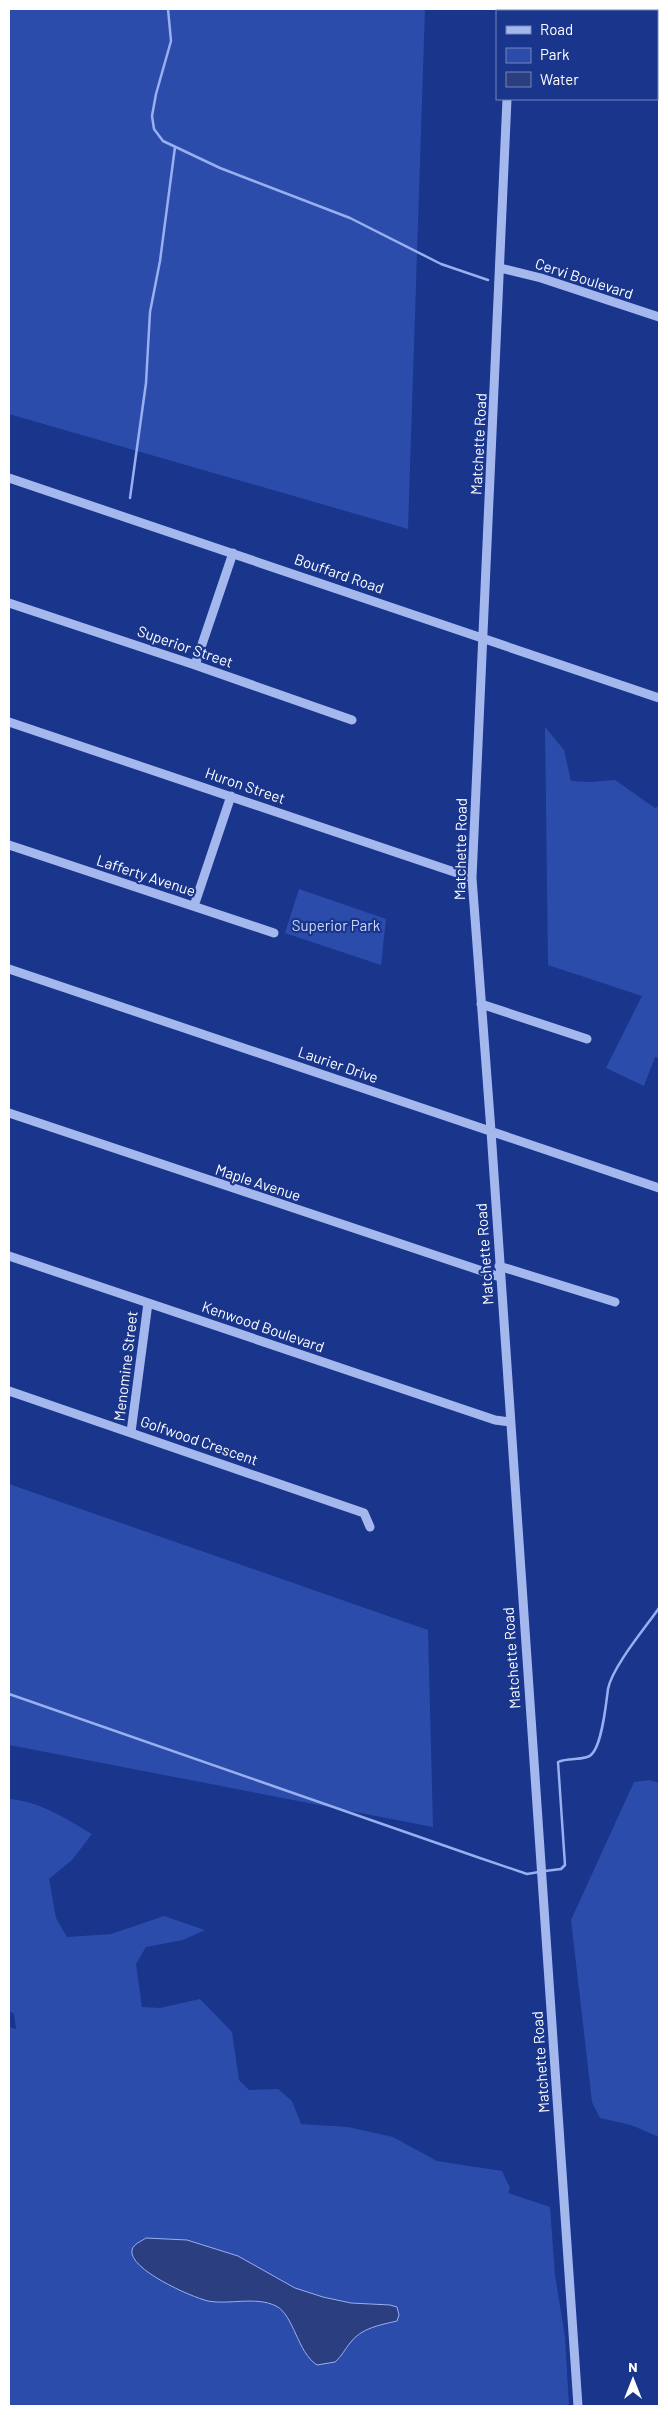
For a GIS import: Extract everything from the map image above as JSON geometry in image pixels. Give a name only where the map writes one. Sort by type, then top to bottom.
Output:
[{"type":"street","name":"Matchette Road","points":[[507,100],[472,878],[578,2406]]},
{"type":"street","name":"Cervi Boulevard","points":[[500,268],[541,278],[659,317]]},
{"type":"street","name":"Bouffard Road","points":[[9,478],[659,698]]},
{"type":"street","points":[[195,664],[233,553]]},
{"type":"street","name":"Superior Street","points":[[9,603],[195,664],[352,720]]},
{"type":"street","name":"Huron Street","points":[[9,722],[472,878]]},
{"type":"street","points":[[194,906],[231,796]]},
{"type":"street","name":"Lafferty Avenue","points":[[9,845],[274,933]]},
{"type":"street","name":"Laurier Drive","points":[[9,969],[659,1188]]},
{"type":"street","points":[[481,1004],[587,1039]]},
{"type":"street","name":"Maple Avenue","points":[[9,1113],[500,1277]]},
{"type":"street","name":"Kenwood Boulevard","points":[[9,1256],[502,1422],[510,1422]]},
{"type":"street","points":[[499,1266],[615,1302]]},
{"type":"street","name":"Menomine Street","points":[[131,1432],[148,1303]]},
{"type":"street","name":"Golfwood Crescent","points":[[9,1392],[364,1513],[370,1527]]},
{"type":"green space","points":[[9,9],[425,9],[408,529],[9,414]]},
{"type":"green space","points":[[545,727],[564,750],[571,781],[615,780],[655,808],[659,806],[659,1058],[655,1057],[644,1086],[606,1068],[642,996],[548,965]]},
{"type":"green space","name":"Superior Park","points":[[299,889],[386,919],[381,965],[285,933]]},
{"type":"green space","points":[[9,1484],[428,1630],[433,1827],[9,1745]]},
{"type":"green space","points":[[650,1780],[659,1783],[659,2137],[631,2125],[600,2118],[592,2102],[571,1920],[634,1782]]},
{"type":"green space","points":[[9,1799],[20,1800],[42,1807],[92,1834],[72,1860],[49,1879],[56,1918],[67,1937],[111,1934],[164,1916],[205,1930],[183,1940],[146,1947],[136,1964],[142,2007],[160,2008],[200,1999],[232,2032],[239,2080],[249,2090],[278,2089],[292,2101],[301,2124],[348,2127],[393,2137],[437,2161],[502,2171],[510,2188],[508,2193],[550,2207],[555,2275],[565,2337],[569,2406],[9,2406],[9,2027],[16,2029],[14,2014],[9,2011]]},
{"type":"water","points":[[146,2238],[187,2240],[238,2256],[295,2288],[351,2303],[390,2305],[397,2307],[399,2315],[397,2321],[371,2328],[354,2338],[335,2362],[317,2365],[305,2352],[287,2317],[276,2306],[251,2301],[208,2301],[175,2288],[150,2273],[133,2257],[132,2250],[136,2244]]},
{"type":"waterway","points":[[168,9],[171,41],[156,94],[152,116],[154,129],[163,141],[220,168],[350,218],[441,264],[488,280]]},
{"type":"waterway","points":[[130,498],[146,383],[150,312],[160,261],[175,147]]},
{"type":"waterway","points":[[545,1871],[561,1869],[565,1865],[558,1762],[588,1757],[595,1750],[601,1734],[611,1680],[622,1659],[659,1608]]},
{"type":"waterway","points":[[9,1694],[527,1874],[539,1872]]}]
